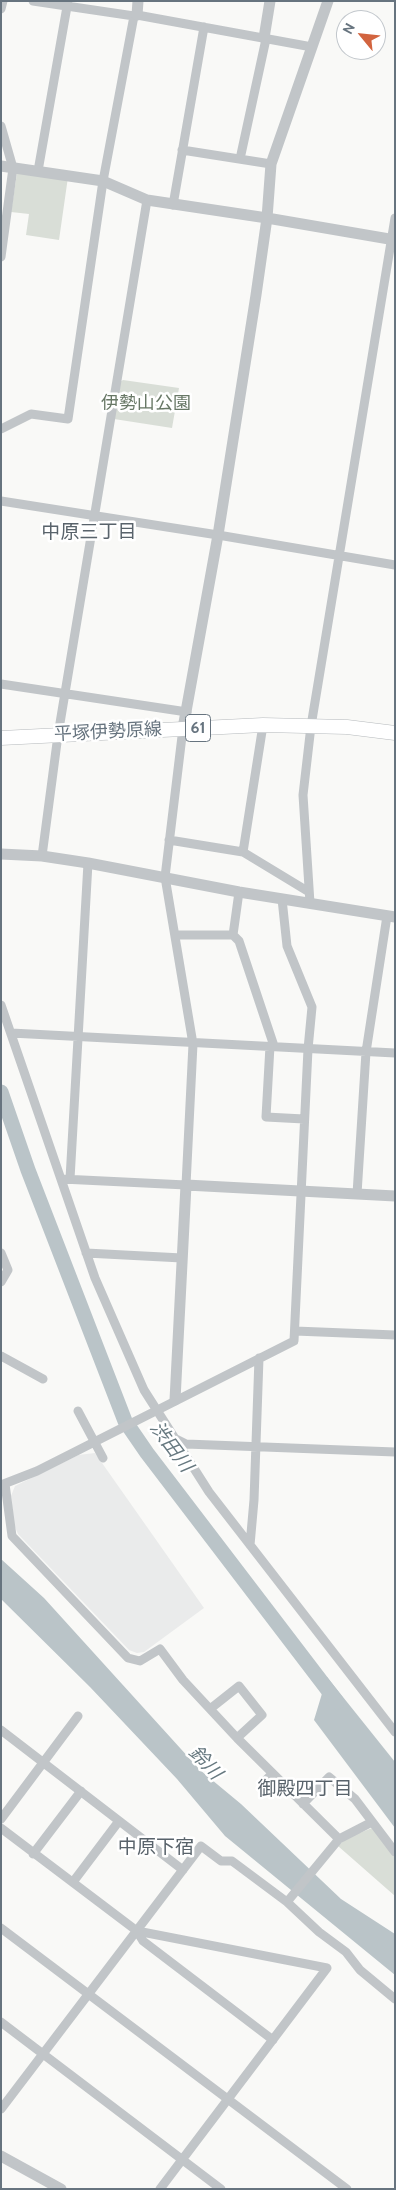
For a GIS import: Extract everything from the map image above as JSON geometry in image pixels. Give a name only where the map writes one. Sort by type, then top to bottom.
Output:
[{"type":"main road","name":"平塚伊勢原線","points":[[1,738],[263,725],[347,727],[395,733]]},
{"type":"street","points":[[1,10],[3,1]]},
{"type":"street","points":[[33,1],[67,4],[135,15],[312,47]]},
{"type":"street","points":[[1,429],[31,414],[68,419],[103,181],[138,1]]},
{"type":"street","points":[[240,159],[265,38],[270,1]]},
{"type":"street","points":[[175,1400],[193,1044],[165,877],[169,840],[183,728],[218,535],[267,218],[271,164],[328,1]]},
{"type":"street","points":[[38,171],[67,4]]},
{"type":"street","points":[[173,205],[204,27]]},
{"type":"street","points":[[1,126],[14,168],[1,257]]},
{"type":"street","points":[[182,150],[271,164]]},
{"type":"street","points":[[1,166],[103,181],[147,200],[173,205],[267,218],[393,240]]},
{"type":"street","points":[[42,856],[58,735],[147,200]]},
{"type":"street","points":[[310,898],[303,795],[311,726],[393,240],[395,218]]},
{"type":"street","points":[[1,501],[395,565]]},
{"type":"street","points":[[1,684],[187,712]]},
{"type":"street","points":[[244,852],[263,725]]},
{"type":"street","points":[[169,840],[244,852],[310,898]]},
{"type":"street","points":[[1,854],[42,856],[88,863],[238,892],[282,898],[310,898],[391,917],[366,1052],[357,1194]]},
{"type":"street","points":[[66,1179],[78,1037],[88,863]]},
{"type":"street","points":[[233,935],[238,892]]},
{"type":"street","points":[[282,898],[288,946],[312,1006],[304,1119],[294,1341],[96,1441],[3,1484],[12,1536],[128,1658],[140,1661],[160,1649],[183,1680],[237,1738],[339,1839]]},
{"type":"street","points":[[175,935],[233,935],[239,941],[272,1046],[266,1117],[304,1119]]},
{"type":"street","points":[[1,1005],[66,1179],[86,1253],[95,1278],[144,1390],[209,1492],[395,1732]]},
{"type":"street","points":[[11,1033],[193,1044],[272,1046],[395,1053]]},
{"type":"street","points":[[66,1179],[395,1196]]},
{"type":"street","points":[[1,1253],[8,1270],[1,1282]]},
{"type":"street","points":[[86,1253],[182,1258]]},
{"type":"street","points":[[295,1331],[395,1335]]},
{"type":"street","points":[[1,1356],[43,1379]]},
{"type":"street","points":[[250,1545],[259,1358]]},
{"type":"street","points":[[78,1411],[96,1441],[103,1458]]},
{"type":"street","points":[[174,1438],[186,1444],[395,1452]]},
{"type":"street","points":[[210,1709],[239,1686],[262,1715],[237,1738]]},
{"type":"street","points":[[1,1819],[78,1716]]},
{"type":"street","points":[[1,1730],[183,1870]]},
{"type":"street","points":[[263,1783],[272,1774]]},
{"type":"street","points":[[303,1804],[329,1777],[355,1799],[395,1852]]},
{"type":"street","points":[[34,1853],[81,1791]]},
{"type":"street","points":[[73,1882],[119,1821]]},
{"type":"street","points":[[286,1902],[339,1839],[372,1822]]},
{"type":"street","points":[[1,1828],[137,1931],[143,1941],[274,2040]]},
{"type":"street","points":[[1,2109],[201,1846],[221,1861],[232,1861],[286,1902],[319,1932],[346,1952],[360,1970],[395,1998]]},
{"type":"street","points":[[1,1928],[229,2098],[347,2189]]},
{"type":"street","points":[[137,1931],[327,1968],[160,2189]]},
{"type":"street","points":[[1,2022],[221,2189]]},
{"type":"street","points":[[1,2156],[61,2189]]},
{"type":"shaded area","points":[[95,1453],[204,1608],[144,1652],[137,1653],[129,1650],[18,1534],[14,1525],[11,1496],[15,1486],[78,1455]]},
{"type":"shaded area","points":[[1,1559],[44,1598],[200,1770],[241,1804],[341,1899],[395,1934],[395,1975],[225,1836],[177,1779],[90,1687],[1,1599]]},
{"type":"shaded area","points":[[327,1677],[395,1762],[395,1828],[314,1720]]},
{"type":"green space","points":[[17,173],[68,177],[59,240],[26,235],[29,214],[11,212]]},
{"type":"green space","name":"伊勢山公園","points":[[123,380],[179,388],[172,428],[114,419],[120,382]]},
{"type":"green space","points":[[372,1828],[395,1858],[395,1896],[338,1846],[347,1838]]},
{"type":"waterway","name":"渋田川","points":[[1,1092],[28,1170],[125,1421],[147,1453],[337,1702]]},
{"type":"district","name":"中原三丁目","points":[[89,532]]},
{"type":"district","name":"御殿四丁目","points":[[305,1789]]},
{"type":"district","name":"中原下宿","points":[[156,1847]]},
{"type":"water label","name":"鈴川","points":[[205,1763]]}]
